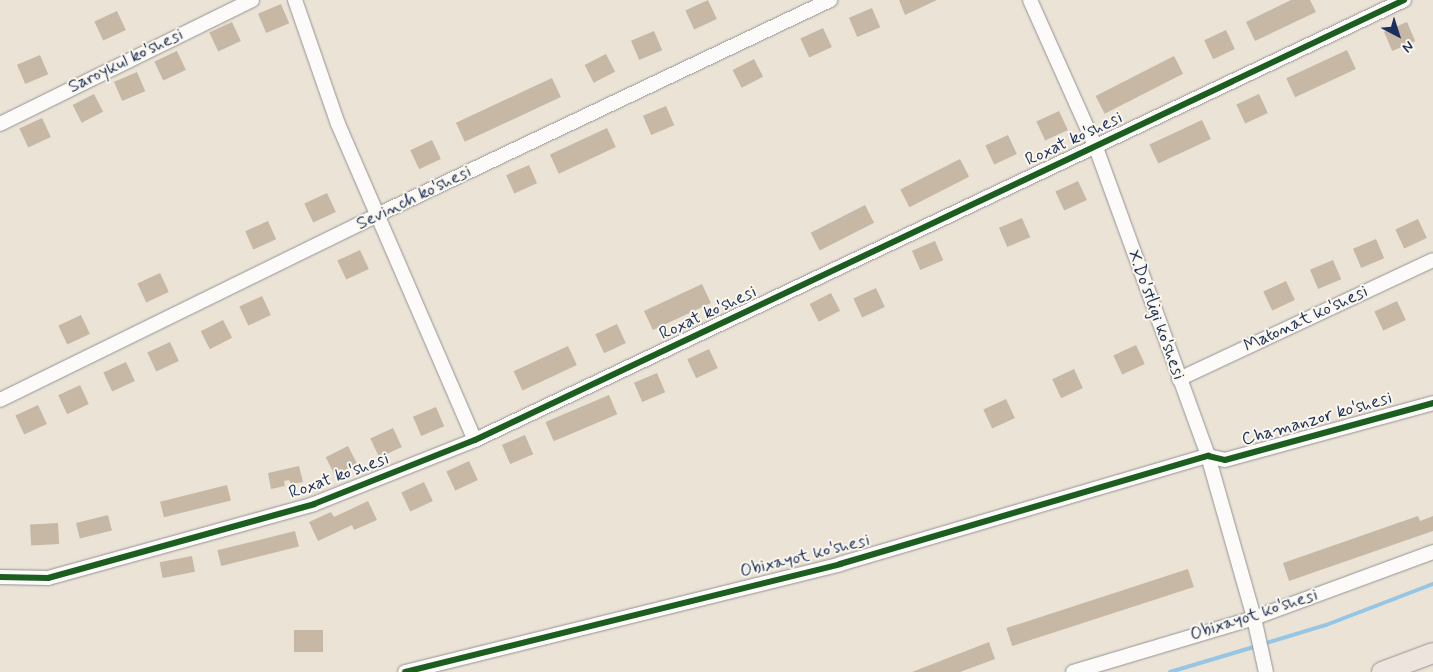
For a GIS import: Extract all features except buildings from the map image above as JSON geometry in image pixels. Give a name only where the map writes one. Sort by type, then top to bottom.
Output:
[{"type":"highway","points":[[1382,672],[1433,653]]},
{"type":"street","name":"Saroykul ko'shesi","points":[[0,124],[252,0]]},
{"type":"street","points":[[295,0],[338,124],[376,216],[475,440]]},
{"type":"street","name":"Sevinch ko'shesi","points":[[0,400],[376,216],[830,0]]},
{"type":"street","name":"X.Do'stligi ko'shesi","points":[[1030,0],[1095,145],[1208,456],[1254,618],[1256,639],[1266,672]]},
{"type":"street","name":"Roxat ko'shesi","points":[[0,577],[48,578],[314,504],[475,440],[1404,0]]},
{"type":"street","name":"Matonat ko'shesi","points":[[1179,379],[1433,260]]},
{"type":"street","name":"Chamanzor ko'shesi","points":[[1208,456],[1225,460],[1433,402]]},
{"type":"street","name":"Obixayot ko'shesi","points":[[406,672],[840,564],[1208,456]]},
{"type":"street","name":"Obixayot ko'shesi","points":[[1073,672],[1254,618],[1433,552]]},
{"type":"waterway","points":[[1263,644],[1326,625],[1433,584]]},
{"type":"waterway","points":[[1170,672],[1257,646]]},
{"type":"cycle path","points":[[0,577],[48,578],[314,504],[475,440],[1404,0]]},
{"type":"cycle path","points":[[405,672],[840,564],[1208,456],[1225,460],[1433,403]]}]
